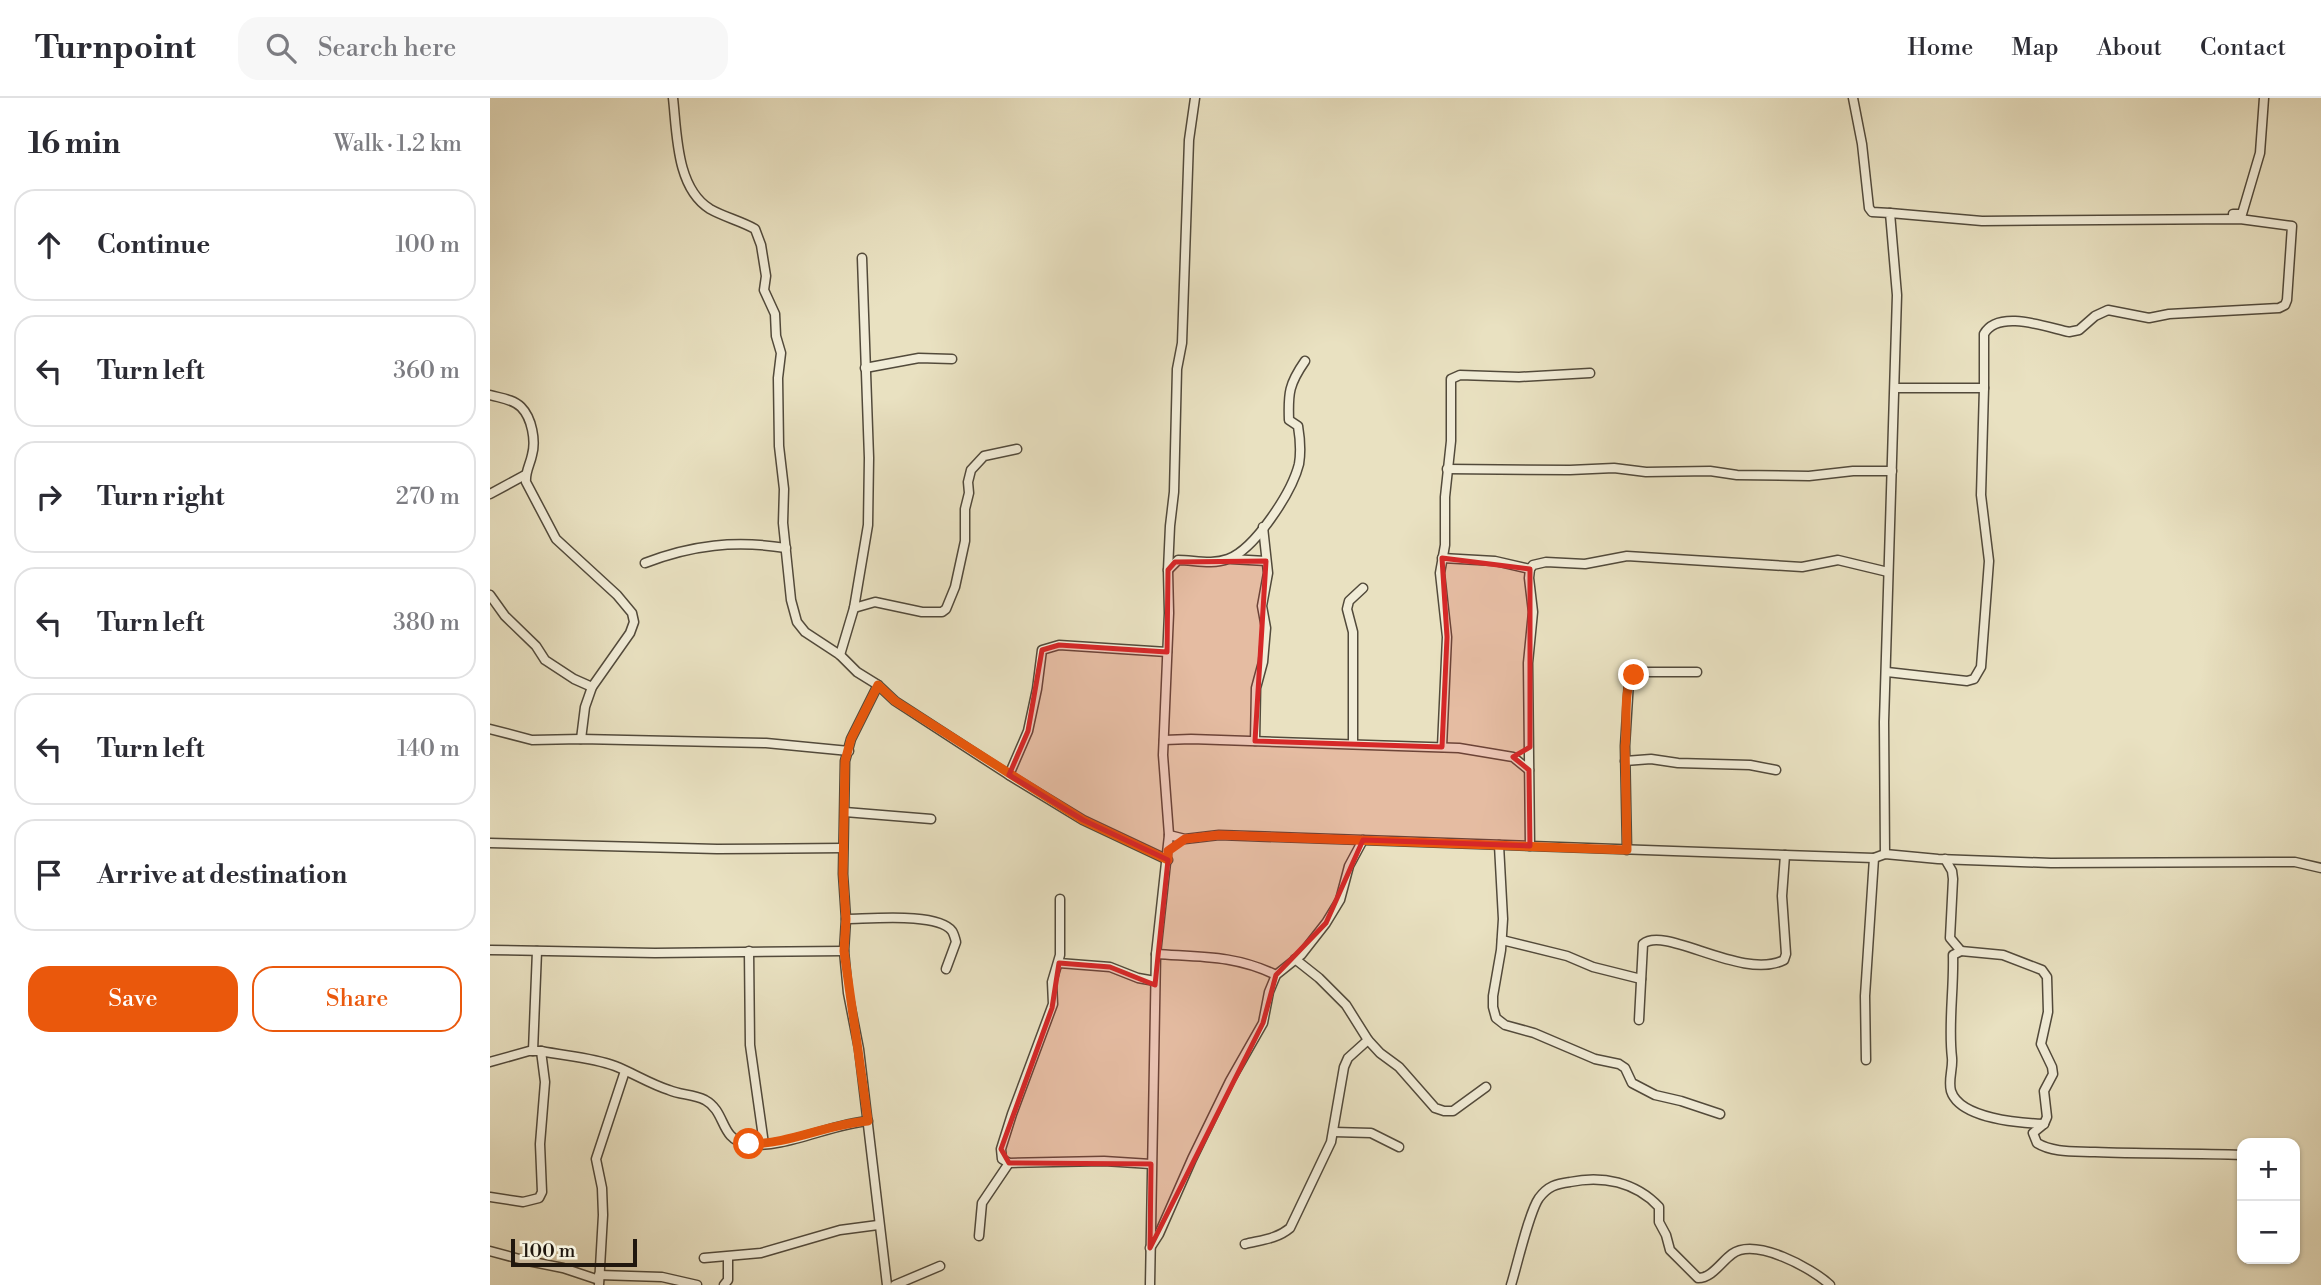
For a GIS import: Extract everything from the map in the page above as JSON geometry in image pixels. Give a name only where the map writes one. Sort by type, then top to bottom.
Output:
[{"type":"street","points":[[673,98],[677,140],[690,185],[709,208],[755,229],[761,245],[766,276],[764,289],[775,314],[776,336],[781,353],[778,378],[783,515],[791,600],[797,622],[805,632],[839,655],[895,701],[1009,775],[1083,820],[1168,855]]},
{"type":"street","points":[[1150,1285],[1156,954],[1170,835],[1163,755],[1168,570],[1174,492],[1177,369],[1182,343],[1189,140],[1195,98]]},
{"type":"street","points":[[1853,98],[1862,144],[1869,208],[1872,212],[2008,216],[2242,214],[2260,153],[2264,98]]},
{"type":"street","points":[[1887,672],[1967,681],[1974,679],[1979,673],[1989,561],[1980,495],[1984,334],[1987,328],[2004,320],[2069,332],[2079,330],[2095,316],[2108,310],[2149,318],[2169,314],[2279,309],[2287,300],[2292,226],[2240,219],[1982,221],[1890,213]]},
{"type":"street","points":[[1885,854],[1884,722],[1897,295],[1890,213]]},
{"type":"street","points":[[839,655],[854,608],[868,525],[869,458],[862,258]]},
{"type":"street","points":[[864,368],[919,358],[951,359]]},
{"type":"street","points":[[1229,559],[1252,542],[1283,498],[1298,466],[1298,426],[1289,420],[1289,389],[1305,361]]},
{"type":"street","points":[[1442,747],[1447,637],[1440,573],[1445,545],[1452,415],[1450,385],[1454,376],[1519,377],[1590,373]]},
{"type":"street","points":[[1895,388],[1984,388]]},
{"type":"street","points":[[490,395],[510,400],[523,408],[534,438],[525,475],[528,487],[556,539],[632,612],[633,628],[592,687],[585,708],[581,739]]},
{"type":"street","points":[[854,608],[875,602],[922,612],[942,612],[946,609],[955,587],[965,541],[965,509],[971,470],[984,456],[1017,449]]},
{"type":"street","points":[[1447,469],[1570,470],[1598,467],[1646,472],[1710,471],[1737,475],[1809,476],[1853,471],[1892,471]]},
{"type":"street","points":[[490,494],[525,475]]},
{"type":"street","points":[[1255,741],[1257,679],[1265,648],[1266,628],[1262,606],[1267,584],[1263,527]]},
{"type":"street","points":[[645,563],[678,550],[702,546],[768,545],[786,548]]},
{"type":"street","points":[[1530,846],[1528,663],[1533,612],[1530,569],[1533,565],[1546,562],[1585,564],[1627,556],[1802,566],[1838,560],[1888,572]]},
{"type":"street","points":[[1442,558],[1495,561],[1530,569]]},
{"type":"street","points":[[1168,570],[1178,560],[1266,561]]},
{"type":"street","points":[[1353,744],[1353,632],[1347,609],[1349,601],[1363,588]]},
{"type":"street","points":[[490,595],[505,616],[536,646],[545,660],[592,687]]},
{"type":"street","points":[[1009,775],[1028,731],[1042,650],[1059,645],[1167,652]]},
{"type":"street","points":[[1627,850],[1625,761],[1630,678],[1640,673],[1697,672]]},
{"type":"street","points":[[878,685],[851,739],[845,761],[844,951],[887,1285]]},
{"type":"street","points":[[490,729],[532,740],[766,743],[849,751]]},
{"type":"street","points":[[1164,740],[1442,747],[1513,757],[1529,770]]},
{"type":"street","points":[[1513,757],[1530,747]]},
{"type":"street","points":[[1625,761],[1651,759],[1678,763],[1750,765],[1776,770]]},
{"type":"street","points":[[845,812],[931,819]]},
{"type":"street","points":[[1170,835],[1185,839],[1219,835],[1786,856],[1874,858],[1885,854],[2050,863],[2295,862],[2321,868]]},
{"type":"street","points":[[1168,855],[1185,839]]},
{"type":"street","points":[[1150,1248],[1230,1082],[1263,1023],[1269,992],[1276,975],[1312,943],[1340,900],[1349,866],[1363,840]]},
{"type":"street","points":[[490,843],[717,849],[843,848]]},
{"type":"street","points":[[1499,845],[1503,919],[1493,996],[1496,1018],[1505,1025],[1534,1033],[1595,1059],[1619,1064],[1625,1068],[1632,1083],[1655,1095],[1720,1114]]},
{"type":"street","points":[[1639,1020],[1643,944],[1648,940],[1657,938],[1737,963],[1776,964],[1784,960],[1786,954],[1782,896],[1786,856]]},
{"type":"street","points":[[1866,1060],[1865,996],[1874,858]]},
{"type":"street","points":[[1945,859],[1953,879],[1950,938],[1961,951]]},
{"type":"street","points":[[1060,899],[1059,963],[1052,982],[1052,1008],[1012,1114],[1001,1149],[1002,1159],[1009,1163],[1104,1161],[1151,1164]]},
{"type":"street","points":[[846,919],[924,919],[941,923],[951,930],[956,942],[946,969]]},
{"type":"street","points":[[1502,940],[1567,956],[1593,967],[1641,979]]},
{"type":"street","points":[[490,950],[844,951]]},
{"type":"street","points":[[490,1197],[523,1202],[540,1198],[542,1192],[540,1144],[545,1082],[537,1051],[537,951]]},
{"type":"street","points":[[749,951],[750,1045],[764,1144]]},
{"type":"street","points":[[2045,1124],[2003,1121],[1980,1114],[1961,1103],[1952,1093],[1950,1038],[1953,955],[1961,951],[2003,955],[2045,973],[2048,1013],[2041,1044],[2053,1074],[2044,1091],[2045,1124],[2033,1133],[2037,1143],[2049,1149],[2163,1155],[2237,1155]]},
{"type":"street","points":[[1156,954],[1235,960],[1253,964],[1276,975]]},
{"type":"street","points":[[1295,959],[1346,1005],[1368,1040],[1399,1068],[1434,1108],[1453,1111],[1486,1087]]},
{"type":"street","points":[[1059,963],[1110,967],[1138,978],[1155,981]]},
{"type":"street","points":[[1245,1244],[1272,1238],[1290,1228],[1322,1164],[1334,1132],[1348,1058],[1368,1040]]},
{"type":"street","points":[[490,1062],[537,1051],[597,1061],[667,1090],[702,1099],[718,1110],[729,1136],[749,1144],[788,1140],[849,1123],[868,1121]]},
{"type":"street","points":[[599,1280],[603,1215],[602,1188],[596,1159],[625,1071]]},
{"type":"street","points":[[1334,1132],[1371,1133],[1399,1147]]},
{"type":"street","points":[[979,1236],[982,1203],[1009,1163]]},
{"type":"street","points":[[1511,1285],[1537,1201],[1549,1186],[1604,1178],[1634,1190],[1659,1207],[1659,1222],[1670,1250],[1698,1278],[1706,1277],[1739,1249],[1756,1248],[1794,1262],[1830,1285]]},
{"type":"street","points":[[704,1258],[761,1253],[840,1230],[878,1225]]},
{"type":"street","points":[[490,1251],[563,1268],[599,1280],[662,1276],[697,1285]]},
{"type":"street","points":[[724,1285],[727,1280],[728,1257]]},
{"type":"street","points":[[895,1285],[940,1266]]},
{"type":"highlighted area","points":[[1442,558],[1530,569],[1530,747],[1513,757],[1529,770],[1530,846],[1363,840],[1326,923],[1276,975],[1263,1023],[1150,1248],[1151,1164],[1009,1163],[1001,1149],[1052,1008],[1059,963],[1110,967],[1155,985],[1168,860],[1083,820],[1009,775],[1028,731],[1042,650],[1059,645],[1167,652],[1168,570],[1175,562],[1266,561],[1255,741],[1442,747],[1447,637]]},
{"type":"route","points":[[749,1144],[773,1143],[849,1123],[868,1121],[844,951],[845,761],[851,739],[878,685],[895,701],[1083,820],[1168,860],[1168,851],[1185,839],[1219,835],[1627,850],[1625,746],[1628,686],[1634,675]]}]
